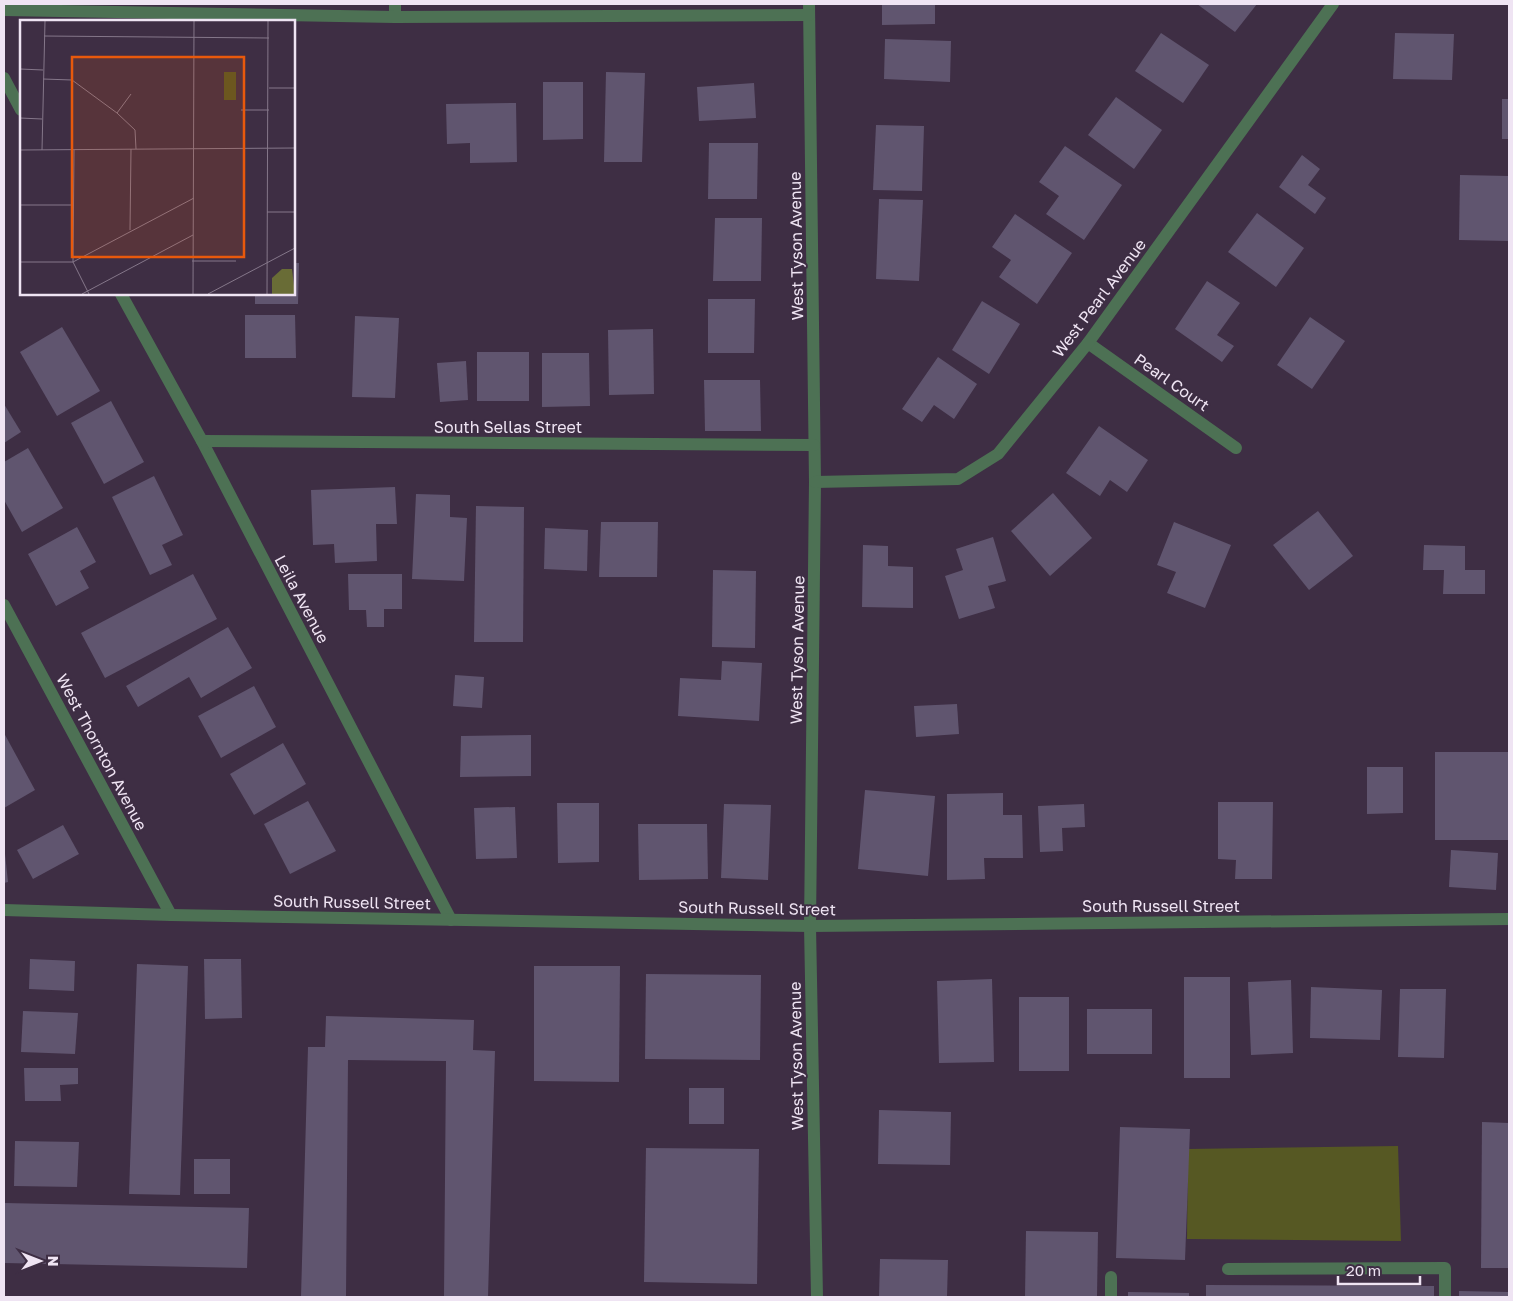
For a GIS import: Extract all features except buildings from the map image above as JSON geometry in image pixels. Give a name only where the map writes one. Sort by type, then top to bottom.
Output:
[{"type":"street","points":[[395,4],[395,17]]},
{"type":"street","name":"West Pearl Avenue","points":[[815,482],[958,479],[998,454],[1088,343],[1333,4]]},
{"type":"street","points":[[4,10],[395,17],[809,9]]},
{"type":"street","name":"West Tyson Avenue","points":[[809,9],[815,482],[810,926],[817,1297]]},
{"type":"street","points":[[4,78],[20,108]]},
{"type":"street","name":"Leila Avenue","points":[[122,295],[202,442],[451,920]]},
{"type":"street","name":"Pearl Court","points":[[1088,343],[1236,448]]},
{"type":"street","name":"South Sellas Street","points":[[202,442],[814,445]]},
{"type":"street","name":"West Thornton Avenue","points":[[4,605],[171,915]]},
{"type":"street","name":"South Russell Street","points":[[4,910],[171,915],[810,926],[1509,920]]},
{"type":"street","points":[[1228,1269],[1445,1268],[1446,1297]]},
{"type":"street","points":[[1111,1277],[1111,1297]]},
{"type":"shaded area","points":[[1398,1146],[1401,1241],[1187,1239],[1188,1149]]}]
